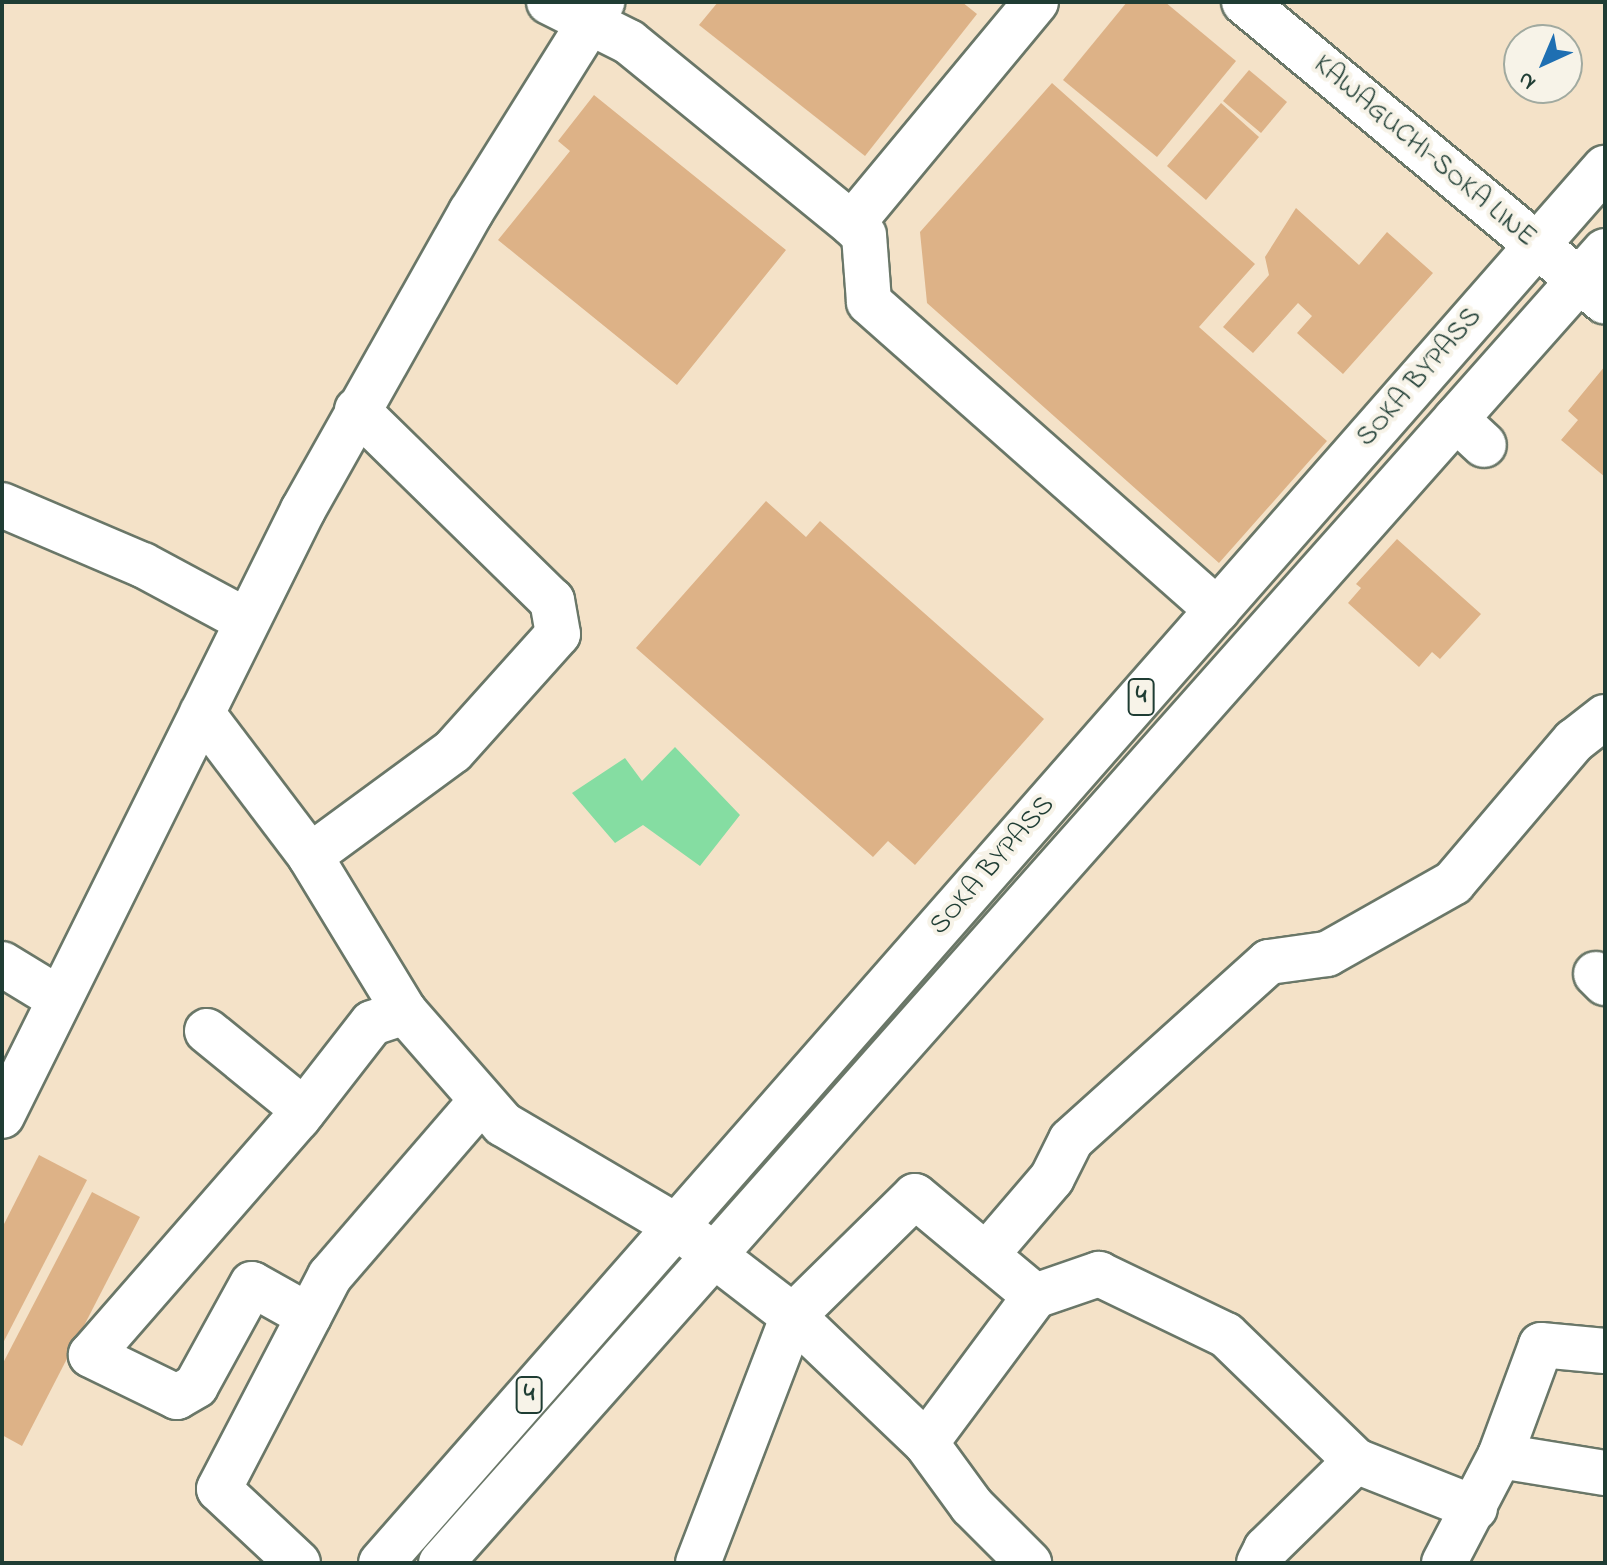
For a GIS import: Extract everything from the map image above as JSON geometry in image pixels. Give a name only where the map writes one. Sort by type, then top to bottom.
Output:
[{"type":"main road","points":[[549,2],[595,12],[852,224],[864,235],[869,302],[1217,610]]},
{"type":"main road","points":[[852,224],[1036,2]]},
{"type":"main road","name":"KAWAGUCHI-SOKA LINE","points":[[1244,2],[1536,245],[1596,278]]},
{"type":"main road","points":[[2,1116],[247,621],[357,410],[595,12]]},
{"type":"main road","name":"SOKA BYPASS","points":[[381,1563],[1605,168]]},
{"type":"main road","name":"SOKA BYPASS","points":[[441,1563],[714,1252],[1470,432],[1596,278]]},
{"type":"main road","points":[[310,856],[453,751],[558,634],[552,601],[357,410]]},
{"type":"main road","points":[[2,505],[143,565],[247,621]]},
{"type":"main road","points":[[202,713],[310,856],[405,1012],[503,1124],[676,1226],[714,1252],[793,1316],[926,1443],[972,1506],[1029,1563]]},
{"type":"main road","points":[[986,1255],[1052,1178],[1071,1140],[1269,962],[1327,954],[1453,883],[1574,741],[1605,717]]},
{"type":"main road","points":[[2,964],[58,998]]},
{"type":"main road","points":[[309,1316],[252,1284],[196,1386],[177,1397],[91,1355],[304,1110],[372,1023],[405,1012]]},
{"type":"main road","points":[[207,1031],[304,1110]]},
{"type":"main road","points":[[298,1563],[219,1489],[330,1276],[481,1101]]},
{"type":"main road","points":[[698,1563],[793,1316],[915,1196],[1035,1296]]},
{"type":"main road","points":[[926,1443],[1035,1296],[1099,1274],[1226,1335],[1356,1461],[1475,1508]]},
{"type":"main road","points":[[1444,1563],[1500,1456],[1541,1345],[1605,1351]]},
{"type":"main road","points":[[1500,1456],[1605,1473]]},
{"type":"main road","points":[[1259,1563],[1266,1549],[1356,1461]]},
{"type":"green space","points":[[675,747],[740,815],[700,866],[643,825],[615,843],[572,793],[625,758],[642,781]]},
{"type":"building","points":[[718,2],[962,2],[977,14],[865,156],[699,25]]},
{"type":"building","points":[[1127,2],[1165,2],[1236,61],[1157,157],[1063,80]]},
{"type":"building","points":[[1249,70],[1287,102],[1261,133],[1223,101]]},
{"type":"building","points":[[1052,83],[1255,264],[1199,327],[1327,441],[1219,563],[927,303],[920,232]]},
{"type":"building","points":[[594,95],[786,250],[677,385],[498,240],[570,151],[558,141]]},
{"type":"building","points":[[1221,103],[1259,137],[1206,200],[1167,166]]},
{"type":"building","points":[[1296,208],[1359,265],[1387,232],[1433,273],[1343,374],[1297,333],[1312,316],[1298,303],[1253,353],[1223,327],[1269,275],[1265,257]]},
{"type":"building","points":[[1605,366],[1605,477],[1561,440],[1578,420],[1568,411]]},
{"type":"building","points":[[766,501],[806,537],[820,521],[1044,719],[915,865],[888,841],[873,857],[636,648]]},
{"type":"building","points":[[1397,539],[1481,614],[1440,659],[1432,652],[1419,667],[1348,603],[1361,588],[1356,584]]},
{"type":"building","points":[[39,1155],[87,1180],[2,1345],[2,1228]]},
{"type":"building","points":[[92,1192],[140,1217],[22,1446],[2,1435],[2,1365]]}]
